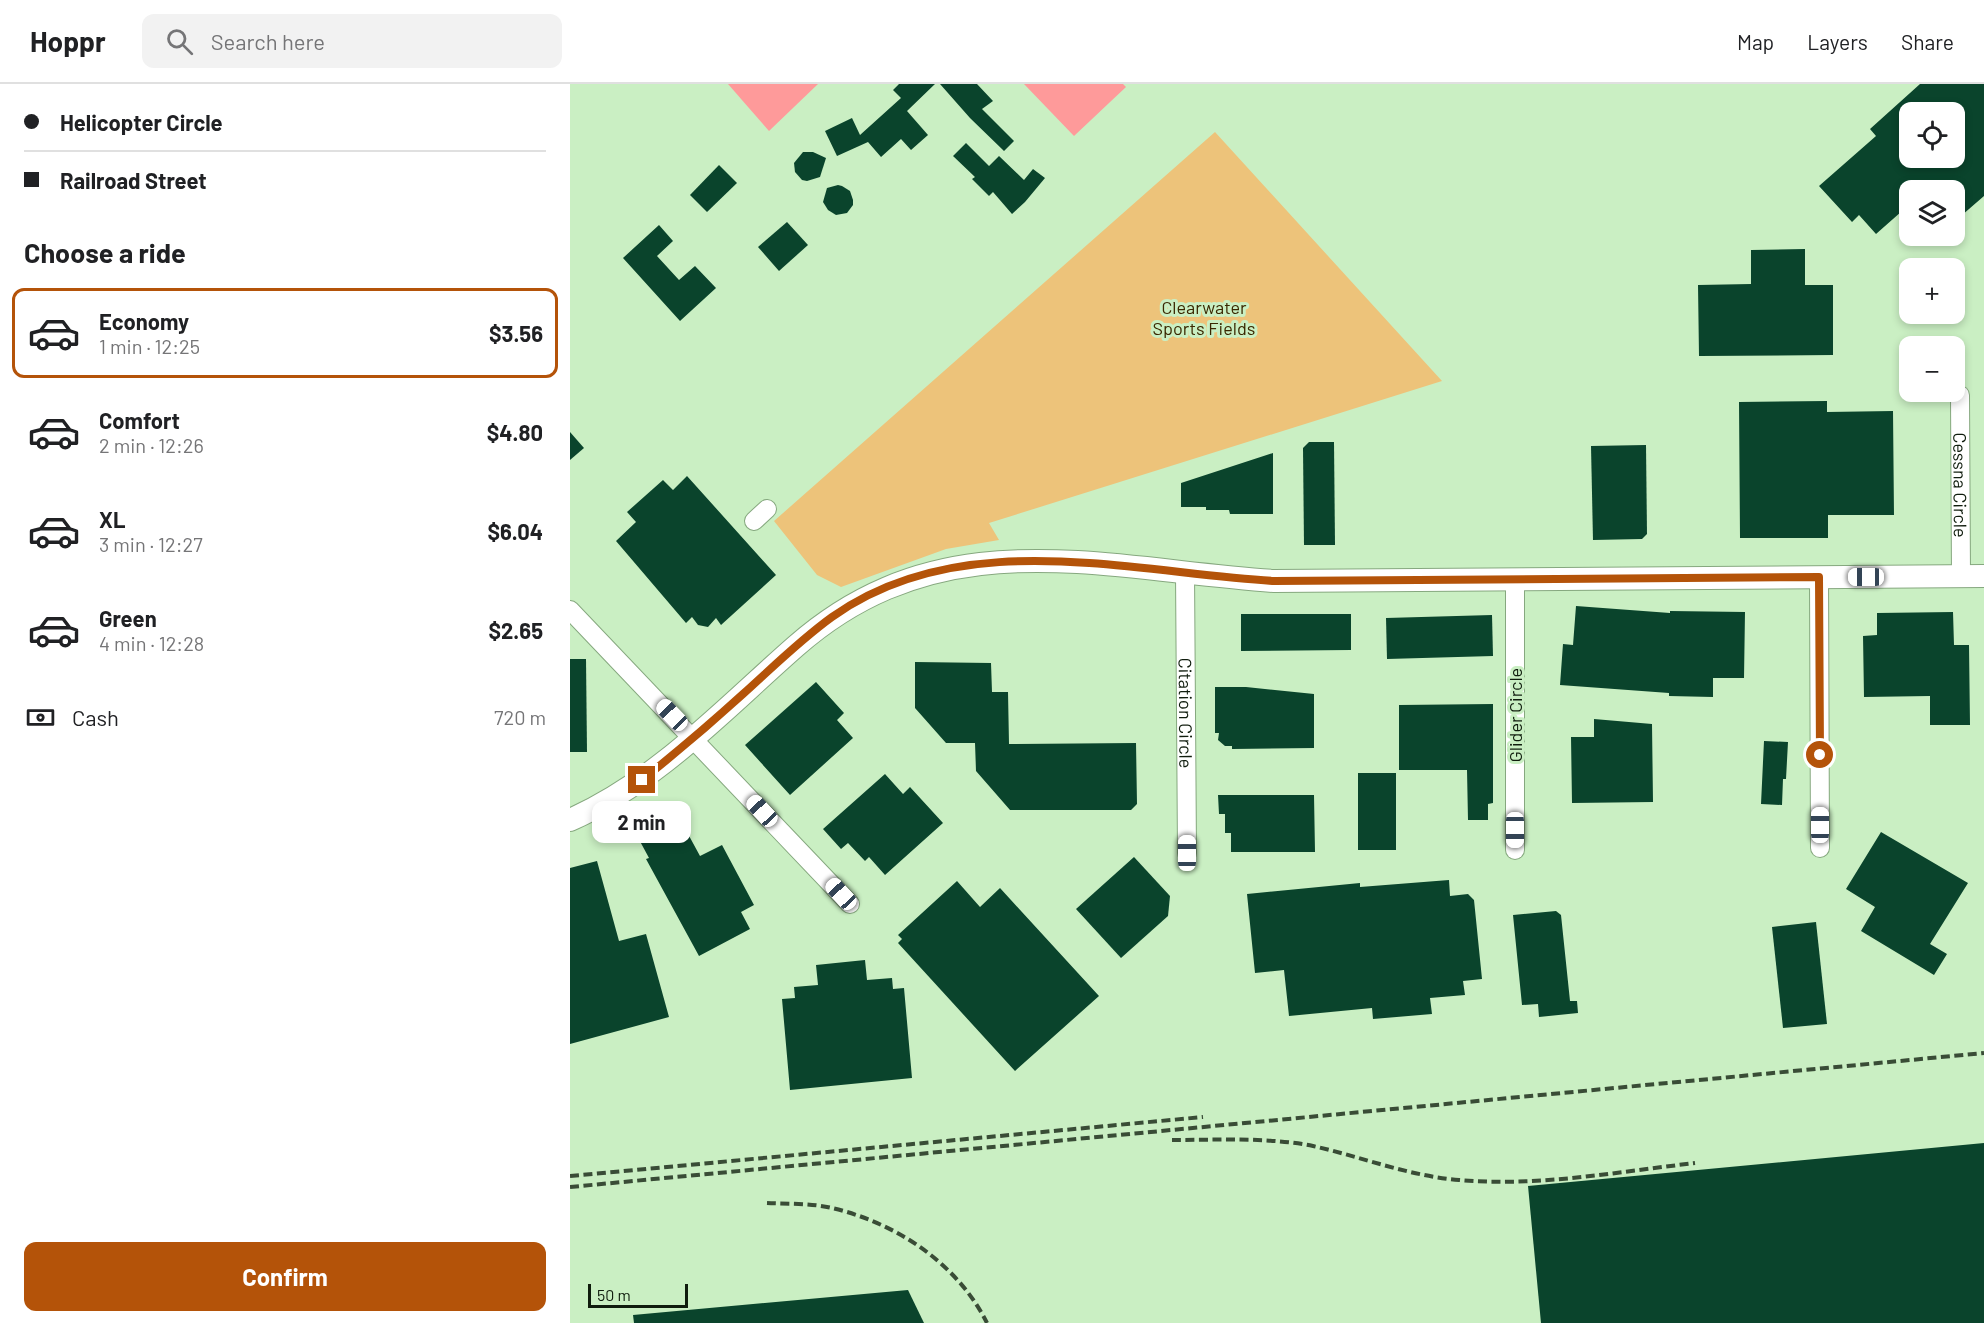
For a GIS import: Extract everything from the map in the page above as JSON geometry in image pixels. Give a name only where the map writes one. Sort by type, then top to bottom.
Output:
[{"type":"main road","points":[[570,820],[592,811],[642,780],[694,739],[796,645],[832,616],[866,596],[920,575],[975,564],[1032,560],[1101,563],[1274,581],[1984,576]]},
{"type":"street","name":"Cessna Circle","points":[[1960,402],[1961,576]]},
{"type":"street","name":"Citation Circle","points":[[1185,572],[1187,853]]},
{"type":"street","points":[[1819,577],[1820,848]]},
{"type":"street","name":"Glider Circle","points":[[1515,580],[1515,850]]},
{"type":"street","points":[[570,610],[850,904]]},
{"type":"green space","name":"Clearwater Sports Fields","points":[[1215,132],[1442,381],[989,523],[999,540],[946,549],[841,587],[817,575],[774,521]]},
{"type":"shaded area","points":[[728,84],[818,84],[769,131]]},
{"type":"shaded area","points":[[1024,84],[1123,84],[1126,87],[1074,136]]},
{"type":"building","points":[[899,84],[935,84],[907,111],[928,135],[911,150],[901,139],[881,157],[868,142],[837,156],[825,131],[852,118],[860,135],[901,98],[893,90]]},
{"type":"building","points":[[940,84],[977,84],[993,101],[982,109],[1014,141],[1004,151]]},
{"type":"building","points":[[1920,84],[1984,84],[1984,196],[1965,212],[1965,180],[1899,180],[1899,214],[1876,234],[1859,215],[1852,222],[1819,186],[1876,136],[1870,129],[1899,103],[1899,168],[1965,168],[1965,102],[1900,102]]},
{"type":"building","points":[[966,143],[989,166],[999,156],[1024,180],[1033,169],[1045,178],[1012,214],[993,192],[989,196],[972,179],[975,177],[953,156]]},
{"type":"building","points":[[803,152],[813,152],[826,158],[820,177],[807,181],[802,180],[795,172],[794,163]]},
{"type":"building","points":[[719,165],[737,183],[707,212],[690,195]]},
{"type":"building","points":[[838,185],[850,191],[853,205],[847,213],[836,215],[828,210],[823,202],[827,188]]},
{"type":"building","points":[[787,222],[808,245],[779,271],[758,247]]},
{"type":"building","points":[[659,225],[673,241],[657,256],[679,280],[695,266],[716,288],[680,321],[623,258]]},
{"type":"building","points":[[1805,249],[1805,285],[1833,285],[1833,355],[1699,356],[1698,285],[1751,284],[1751,250]]},
{"type":"building","points":[[1827,401],[1827,412],[1893,411],[1894,515],[1828,515],[1828,538],[1740,538],[1739,402]]},
{"type":"building","points":[[570,432],[584,448],[570,460]]},
{"type":"building","points":[[1309,442],[1334,442],[1335,545],[1304,545],[1303,448]]},
{"type":"building","points":[[1646,445],[1647,534],[1642,539],[1593,540],[1591,446]]},
{"type":"building","points":[[1273,453],[1273,514],[1230,514],[1229,510],[1181,507],[1181,483]]},
{"type":"building","points":[[687,476],[776,575],[721,625],[716,618],[708,627],[698,625],[692,617],[686,623],[616,541],[636,522],[627,512],[663,480],[673,490]]},
{"type":"building","points":[[1576,606],[1670,613],[1670,611],[1745,612],[1744,678],[1713,678],[1713,697],[1669,696],[1669,693],[1560,685],[1563,644],[1573,645]]},
{"type":"building","points":[[1953,612],[1954,645],[1969,645],[1970,725],[1930,725],[1930,696],[1864,697],[1863,636],[1877,635],[1877,613]]},
{"type":"building","points":[[1241,614],[1351,614],[1351,650],[1241,651]]},
{"type":"building","points":[[1492,615],[1493,656],[1387,659],[1386,618]]},
{"type":"building","points":[[570,659],[586,659],[587,752],[570,752]]},
{"type":"building","points":[[915,662],[991,663],[992,692],[1008,692],[1009,744],[1136,743],[1137,804],[1131,810],[1010,810],[976,771],[975,743],[946,743],[915,708]]},
{"type":"building","points":[[816,682],[844,713],[837,720],[853,738],[790,795],[745,745]]},
{"type":"building","points":[[1215,687],[1246,687],[1314,694],[1314,748],[1232,749],[1232,746],[1225,746],[1218,740],[1219,733],[1215,733]]},
{"type":"building","points":[[1493,704],[1493,803],[1488,804],[1488,820],[1468,820],[1467,770],[1399,770],[1399,705]]},
{"type":"building","points":[[1594,719],[1652,724],[1653,802],[1572,803],[1571,737],[1594,737]]},
{"type":"building","points":[[1764,741],[1788,742],[1782,805],[1761,804]]},
{"type":"building","points":[[1358,773],[1396,773],[1396,850],[1358,850]]},
{"type":"building","points":[[885,774],[903,794],[910,787],[943,823],[885,875],[869,857],[865,861],[848,843],[841,849],[823,829]]},
{"type":"building","points":[[1218,795],[1314,795],[1315,852],[1231,852],[1231,833],[1225,833],[1225,814],[1219,814]]},
{"type":"building","points":[[675,810],[700,856],[722,845],[754,905],[741,912],[750,929],[699,956],[646,859],[649,858],[635,832]]},
{"type":"building","points":[[1881,832],[1968,883],[1930,944],[1947,954],[1934,975],[1861,931],[1875,907],[1846,889]]},
{"type":"building","points":[[1134,857],[1170,896],[1168,916],[1121,958],[1076,909]]},
{"type":"building","points":[[597,861],[619,941],[646,934],[669,1017],[570,1044],[570,868]]},
{"type":"building","points":[[1449,880],[1450,896],[1468,894],[1474,900],[1482,979],[1463,981],[1465,995],[1430,998],[1432,1014],[1373,1019],[1372,1008],[1289,1016],[1284,970],[1255,973],[1247,894],[1360,883],[1360,887]]},
{"type":"building","points":[[957,881],[980,907],[1000,888],[1099,996],[1015,1071],[898,943],[902,939],[898,935]]},
{"type":"building","points":[[1556,911],[1561,915],[1570,1001],[1577,1001],[1578,1013],[1539,1017],[1538,1004],[1522,1005],[1513,915]]},
{"type":"building","points":[[1816,922],[1827,1024],[1783,1028],[1772,927]]},
{"type":"building","points":[[865,960],[867,980],[892,978],[893,989],[904,988],[912,1078],[790,1090],[782,999],[795,998],[794,987],[818,985],[816,965]]},
{"type":"building","points":[[1984,1143],[1984,1323],[1541,1323],[1528,1186]]},
{"type":"building","points":[[908,1290],[924,1323],[634,1323],[633,1315]]},
{"type":"railway","points":[[570,1187],[1984,1053]]},
{"type":"railway","points":[[570,1176],[1203,1117]]},
{"type":"railway","points":[[1172,1140],[1296,1143],[1331,1150],[1422,1175],[1488,1182],[1547,1180],[1695,1163]]},
{"type":"railway","points":[[767,1203],[824,1206],[856,1215],[901,1235],[942,1264],[974,1301],[987,1323]]},
{"type":"route","points":[[642,780],[694,739],[796,645],[832,616],[866,596],[920,575],[975,564],[1032,560],[1154,568],[1216,577],[1274,581],[1819,577],[1820,755]]}]
